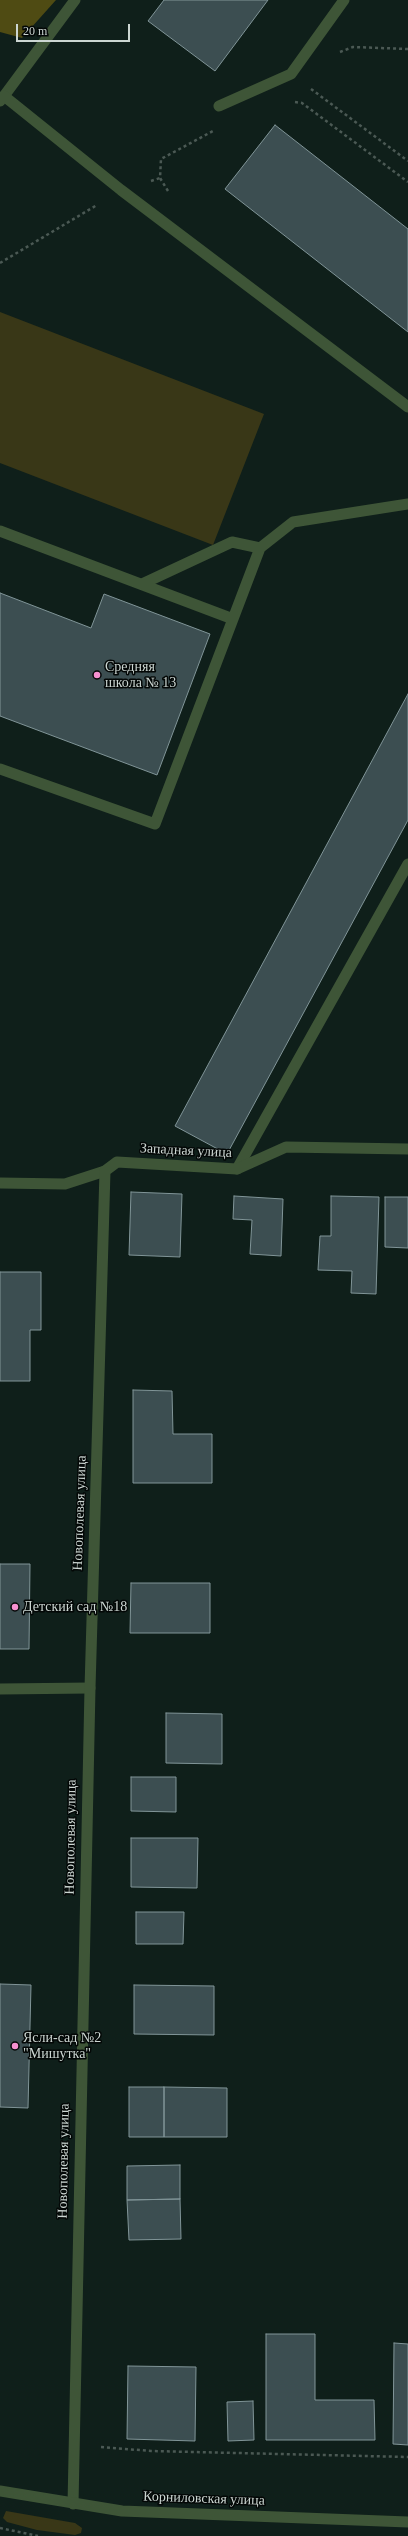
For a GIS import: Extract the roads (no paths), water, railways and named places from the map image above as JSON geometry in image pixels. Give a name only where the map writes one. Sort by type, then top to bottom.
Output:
[{"type":"street","points":[[75,0],[2,98],[408,407]]},
{"type":"street","points":[[219,106],[291,74],[344,0]]},
{"type":"street","points":[[0,769],[155,824],[260,548],[293,522],[408,504]]},
{"type":"street","points":[[0,531],[233,619]]},
{"type":"street","points":[[142,584],[232,542],[260,548]]},
{"type":"street","points":[[237,1169],[408,864]]},
{"type":"street","name":"Западная улица","points":[[0,1183],[65,1184],[105,1172],[117,1162],[237,1169],[286,1147],[408,1149]]},
{"type":"street","name":"Новополевая улица","points":[[73,2504],[72,2444],[90,1688],[105,1172]]},
{"type":"street","points":[[0,1689],[90,1688]]},
{"type":"street","name":"Корниловская улица","points":[[0,2491],[122,2511],[408,2522]]},
{"type":"place","name":"Средняя школа № 13","points":[[97,675]]},
{"type":"place","name":"Детский сад №18","points":[[15,1607]]},
{"type":"place","name":"Ясли-сад №2 \"Мишутка\"","points":[[15,2046]]}]
